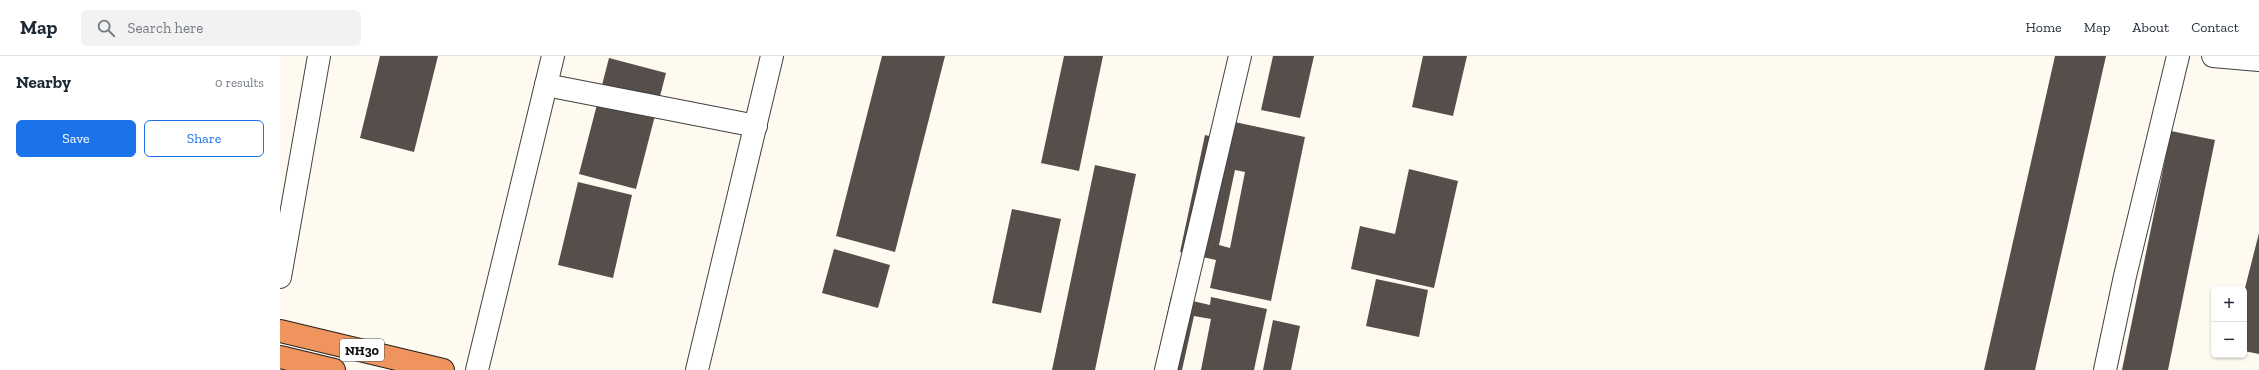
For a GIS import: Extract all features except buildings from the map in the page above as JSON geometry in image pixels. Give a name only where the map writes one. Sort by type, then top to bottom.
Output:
[{"type":"highway","name":"NH30","points":[[280,331],[443,370]]},
{"type":"highway","name":"NH30","points":[[280,357],[334,370]]},
{"type":"street","points":[[280,277],[319,56]]},
{"type":"street","points":[[477,370],[553,56]]},
{"type":"street","points":[[697,370],[772,56]]},
{"type":"street","points":[[1166,370],[1240,56]]},
{"type":"street","points":[[2105,370],[2125,276],[2178,56]]},
{"type":"street","points":[[2213,56],[2259,60]]},
{"type":"street","points":[[546,85],[756,126]]}]
